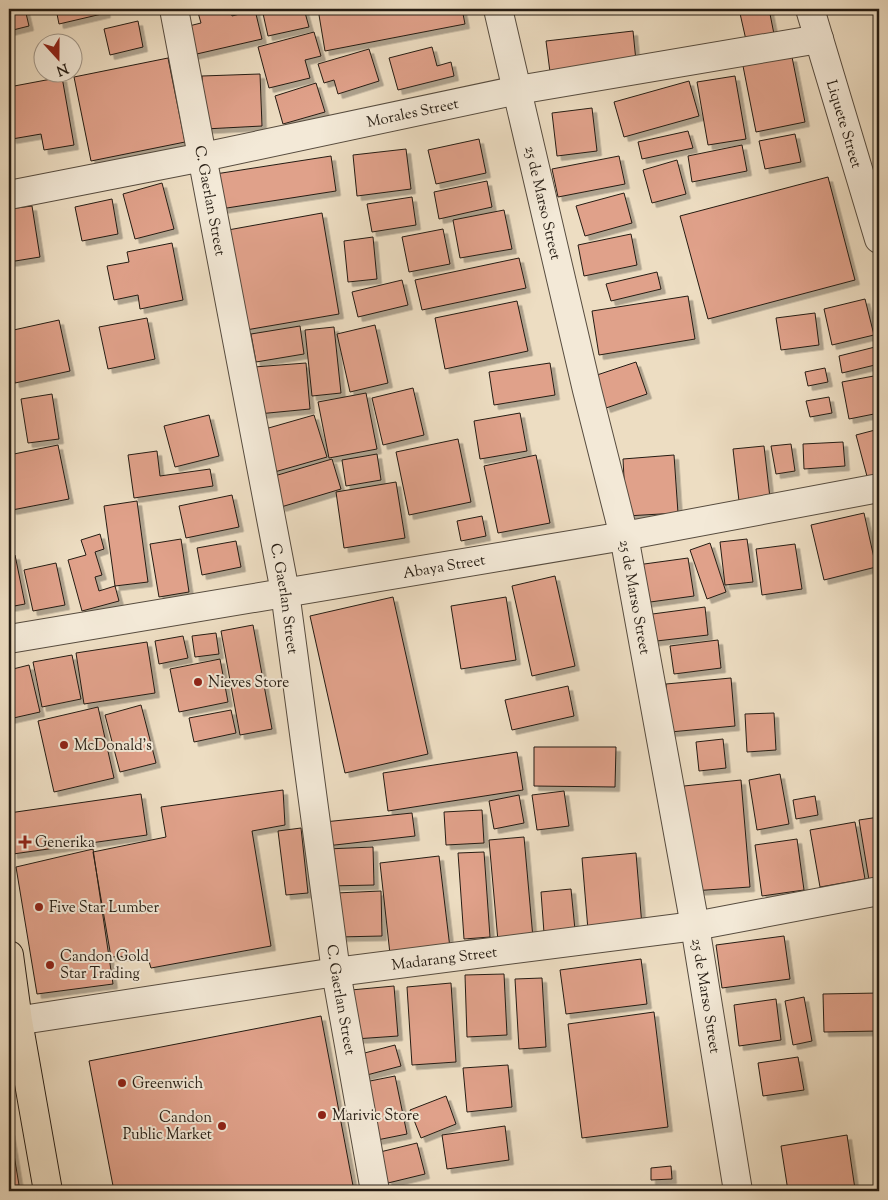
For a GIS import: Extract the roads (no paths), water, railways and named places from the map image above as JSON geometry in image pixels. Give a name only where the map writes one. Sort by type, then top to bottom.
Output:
[{"type":"main road","points":[[9,955],[13,1022],[48,1191]]},
{"type":"street","name":"C. Gaerlan Street","points":[[174,9],[285,592],[336,972],[375,1191]]},
{"type":"street","name":"25 de Marso Street","points":[[498,9],[587,390],[624,536],[695,926],[738,1191]]},
{"type":"street","name":"Liquete Street","points":[[810,9],[879,239]]},
{"type":"street","name":"Morales Street","points":[[9,194],[203,157],[518,90],[819,39]]},
{"type":"street","name":"Abaya Street","points":[[9,639],[624,536],[879,488]]},
{"type":"street","name":"Madarang Street","points":[[13,1022],[336,972],[695,926],[879,891]]},
{"type":"place","name":"Nieves Store","points":[[198,682]]},
{"type":"place","name":"McDonald's","points":[[64,745]]},
{"type":"place","name":"Generika","points":[[25,842]]},
{"type":"place","name":"Five Star Lumber","points":[[39,907]]},
{"type":"place","name":"Candon Gold Star Trading","points":[[50,965]]},
{"type":"place","name":"Greenwich","points":[[122,1083]]},
{"type":"place","name":"Marivic Store","points":[[322,1115]]},
{"type":"place","name":"Candon Public Market","points":[[222,1126]]}]
